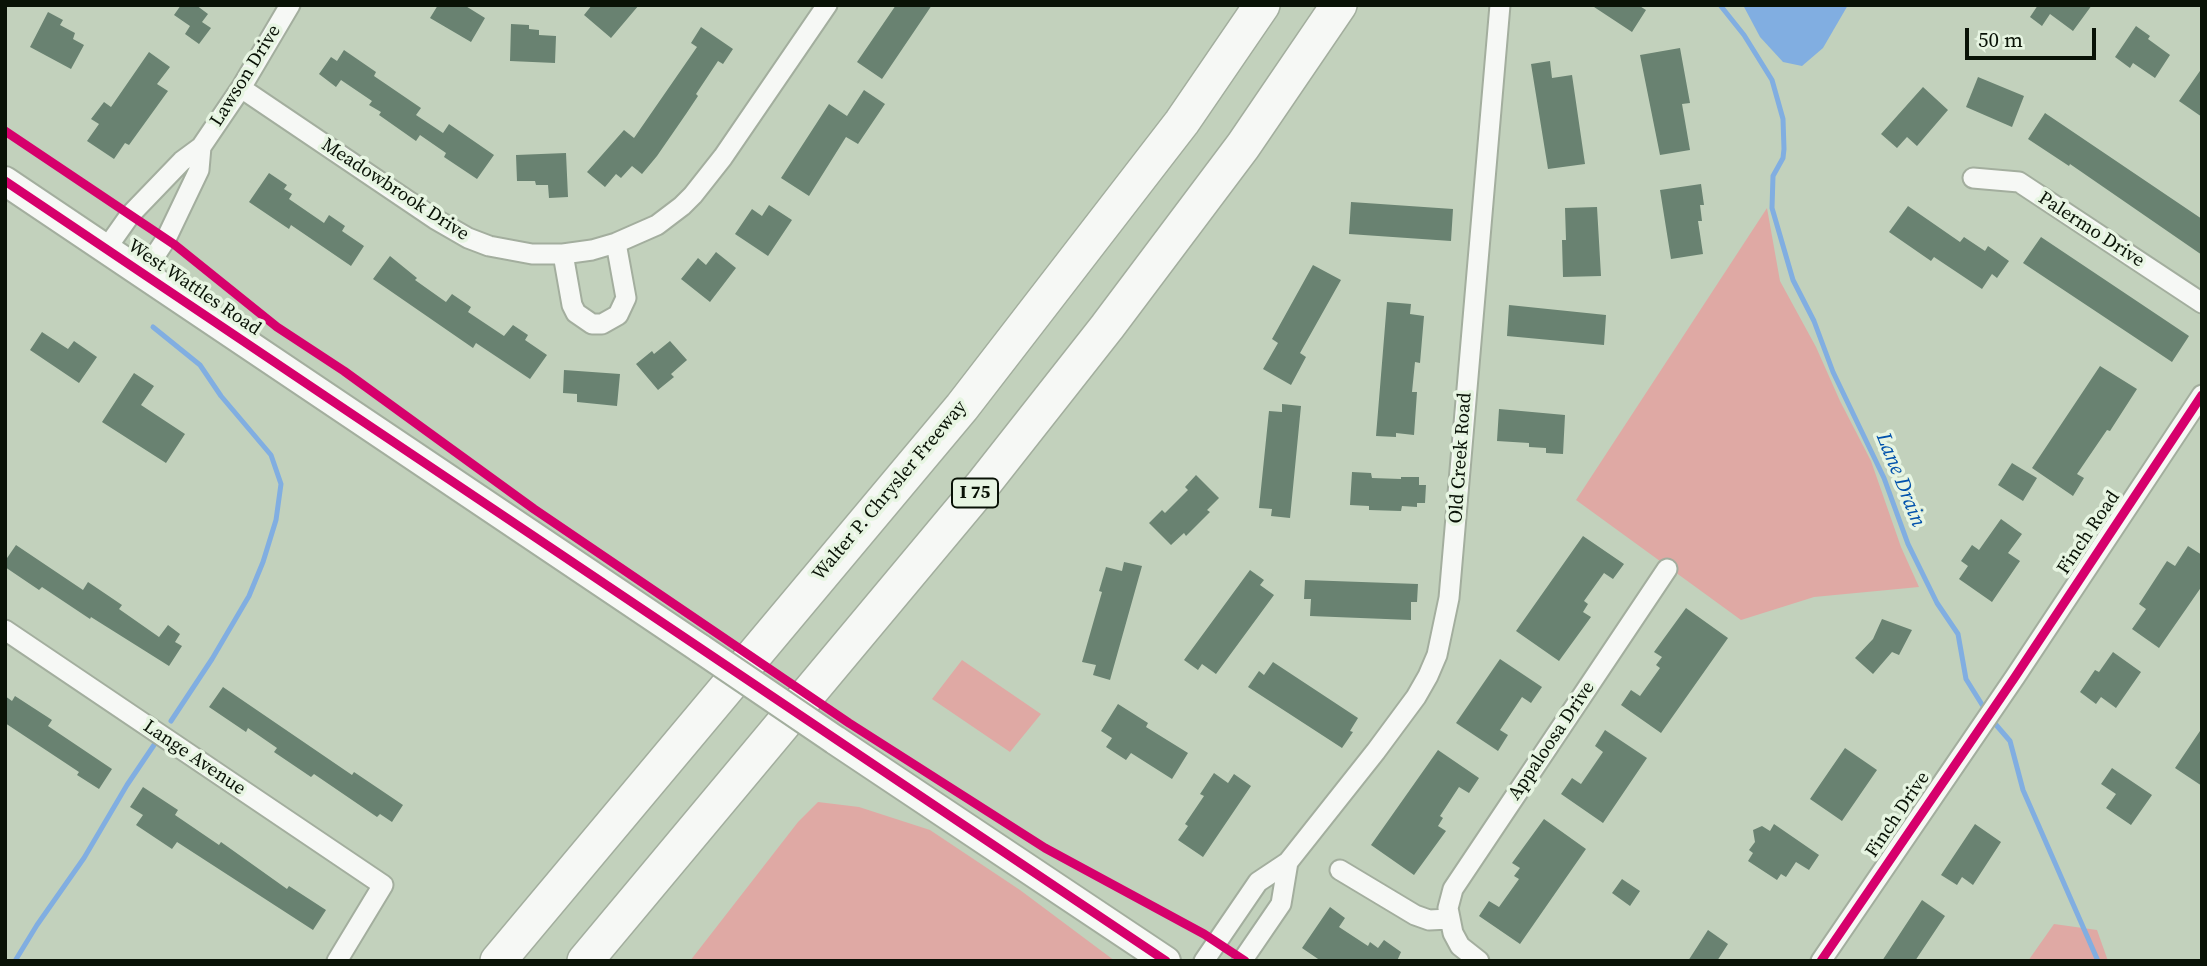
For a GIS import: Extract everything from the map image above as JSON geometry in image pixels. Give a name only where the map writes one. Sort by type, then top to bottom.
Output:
[{"type":"highway","name":"Walter P. Chrysler Freeway","points":[[498,961],[962,407],[1182,122],[1262,5]]},
{"type":"highway","name":"I 75","points":[[584,961],[972,498],[1082,359],[1243,146],[1339,5]]},
{"type":"street","name":"Lawson Drive","points":[[106,249],[130,215],[182,161],[201,146],[241,88],[290,5]]},
{"type":"street","name":"Meadowbrook Drive","points":[[241,88],[435,219],[468,238],[511,252],[563,254],[592,250],[657,225],[693,194],[723,157],[827,5]]},
{"type":"street","name":"Old Creek Road","points":[[1205,961],[1258,881],[1288,862],[1376,751],[1416,697],[1429,676],[1437,655],[1445,626],[1454,550],[1500,5]]},
{"type":"street","name":"Lawson Drive","points":[[143,274],[166,239],[199,170],[201,146]]},
{"type":"street","name":"Palermo Drive","points":[[1973,178],[2019,183],[2202,303]]},
{"type":"street","name":"West Wattles Road","points":[[5,181],[1166,961]]},
{"type":"street","points":[[563,254],[572,305],[576,313],[592,324],[602,324],[618,315],[626,298],[616,243]]},
{"type":"street","name":"Finch Road","points":[[2005,691],[2202,396]]},
{"type":"street","name":"Appaloosa Drive","points":[[1449,919],[1450,898],[1458,881],[1667,569]]},
{"type":"street","name":"Lange Avenue","points":[[5,630],[383,885],[337,961]]},
{"type":"street","name":"Finch Drive","points":[[1821,961],[2005,691]]},
{"type":"street","name":"Old Creek Road","points":[[1242,961],[1281,904],[1288,862]]},
{"type":"street","points":[[1340,870],[1415,915],[1429,919],[1449,919],[1460,946],[1479,961]]},
{"type":"shaded area","points":[[1767,208],[1780,281],[1816,347],[1871,461],[1901,547],[1919,587],[1814,597],[1741,620],[1576,500]]},
{"type":"shaded area","points":[[962,660],[1041,714],[1010,752],[932,699]]},
{"type":"shaded area","points":[[818,802],[859,807],[930,830],[1020,890],[1115,961],[690,961],[798,822]]},
{"type":"shaded area","points":[[2054,924],[2097,930],[2108,961],[2028,961]]},
{"type":"water","points":[[1743,5],[1848,5],[1823,48],[1802,66],[1783,62],[1760,37]]},
{"type":"building","points":[[181,5],[196,5],[208,14],[202,22],[211,28],[199,44],[185,34],[190,26],[174,15]]},
{"type":"building","points":[[438,5],[464,5],[485,18],[471,42],[430,18]]},
{"type":"building","points":[[592,5],[639,5],[611,38],[584,15]]},
{"type":"building","points":[[896,5],[932,5],[882,79],[857,62]]},
{"type":"building","points":[[1591,5],[1638,5],[1646,10],[1632,32]]},
{"type":"building","points":[[2038,5],[2092,5],[2073,31],[2050,14],[2042,26],[2030,17]]},
{"type":"building","points":[[48,12],[63,20],[60,25],[75,33],[73,39],[84,45],[71,69],[30,47]]},
{"type":"building","points":[[511,24],[529,25],[529,29],[539,30],[539,35],[556,36],[555,63],[510,61]]},
{"type":"building","points":[[2136,26],[2150,36],[2148,39],[2170,55],[2155,78],[2133,63],[2130,68],[2115,57]]},
{"type":"building","points":[[701,27],[733,49],[723,64],[718,61],[686,114],[642,174],[632,166],[621,178],[616,174],[605,187],[587,172],[624,130],[634,138],[697,47],[691,43]]},
{"type":"building","points":[[1680,48],[1690,103],[1682,104],[1690,150],[1660,155],[1640,55]]},
{"type":"building","points":[[344,50],[376,72],[374,76],[421,108],[416,115],[443,133],[449,124],[494,155],[477,179],[444,157],[446,153],[420,135],[416,141],[379,115],[381,112],[369,105],[372,101],[341,80],[336,87],[319,74],[331,57],[337,61]]},
{"type":"building","points":[[149,52],[170,67],[157,84],[168,91],[129,145],[125,143],[114,159],[87,141],[99,124],[91,119],[104,102],[111,107]]},
{"type":"building","points":[[1550,61],[1552,78],[1572,75],[1585,164],[1548,169],[1531,64]]},
{"type":"building","points":[[2202,68],[2202,117],[2179,101]]},
{"type":"building","points":[[1978,77],[2024,96],[2012,127],[1966,107]]},
{"type":"building","points":[[1923,87],[1948,110],[1917,146],[1907,137],[1897,148],[1881,134]]},
{"type":"building","points":[[864,90],[885,104],[858,144],[846,137],[809,196],[781,178],[829,104],[847,116]]},
{"type":"building","points":[[2045,113],[2202,219],[2202,255],[2070,164],[2069,166],[2028,139]]},
{"type":"building","points":[[566,153],[568,197],[549,198],[548,185],[536,185],[535,181],[517,181],[516,155]]},
{"type":"building","points":[[269,173],[287,185],[284,189],[292,194],[289,199],[324,223],[329,215],[345,226],[342,231],[364,246],[351,266],[291,225],[289,229],[249,202]]},
{"type":"building","points":[[1701,184],[1704,205],[1700,205],[1702,221],[1698,221],[1703,254],[1671,259],[1660,190]]},
{"type":"building","points":[[1351,202],[1453,209],[1451,241],[1349,234]]},
{"type":"building","points":[[769,205],[792,220],[768,256],[735,234],[752,209],[762,216]]},
{"type":"building","points":[[1908,206],[1960,242],[1964,237],[1985,251],[1988,246],[2009,261],[1997,278],[1992,274],[1982,289],[1934,257],[1931,261],[1889,232]]},
{"type":"building","points":[[1597,207],[1601,276],[1563,277],[1565,208]]},
{"type":"building","points":[[2041,237],[2189,336],[2172,362],[2023,263]]},
{"type":"building","points":[[716,252],[736,268],[710,302],[681,279],[698,258],[706,265]]},
{"type":"building","points":[[390,256],[417,278],[415,280],[446,302],[452,294],[471,307],[468,312],[504,336],[513,325],[528,335],[525,340],[547,355],[530,379],[476,343],[473,348],[373,279]]},
{"type":"building","points":[[1313,265],[1341,280],[1300,353],[1306,357],[1291,385],[1263,369],[1278,343],[1272,339]]},
{"type":"building","points":[[1387,302],[1411,304],[1410,314],[1424,316],[1420,363],[1415,362],[1412,392],[1417,392],[1414,435],[1396,433],[1396,437],[1376,436]]},
{"type":"building","points":[[1509,305],[1606,315],[1604,345],[1507,336]]},
{"type":"building","points":[[42,332],[68,349],[74,341],[97,357],[79,383],[30,350]]},
{"type":"building","points":[[670,341],[687,360],[671,374],[674,377],[658,390],[636,364]]},
{"type":"building","points":[[2100,366],[2137,389],[2110,431],[2107,430],[2077,474],[2084,478],[2073,496],[2032,468]]},
{"type":"building","points":[[564,370],[620,374],[617,406],[577,402],[577,394],[563,393]]},
{"type":"building","points":[[134,373],[154,386],[141,405],[185,434],[166,463],[102,422]]},
{"type":"building","points":[[1282,404],[1301,406],[1290,518],[1271,516],[1272,509],[1259,508],[1269,411],[1282,412]]},
{"type":"building","points":[[1499,409],[1565,415],[1563,454],[1546,453],[1546,448],[1529,447],[1529,443],[1497,441]]},
{"type":"building","points":[[2012,463],[2037,478],[2023,501],[1998,485]]},
{"type":"building","points":[[1352,472],[1371,473],[1372,478],[1419,477],[1419,485],[1426,485],[1425,503],[1417,503],[1417,507],[1402,506],[1401,511],[1369,510],[1369,506],[1350,505]]},
{"type":"building","points":[[1196,475],[1219,498],[1207,510],[1210,512],[1186,536],[1184,533],[1171,545],[1149,523],[1162,510],[1165,513],[1188,490],[1185,487]]},
{"type":"building","points":[[2001,519],[2022,534],[2008,553],[2020,561],[1992,602],[1959,579],[1968,566],[1961,561],[1972,545],[1979,550]]},
{"type":"building","points":[[1583,536],[1624,564],[1613,579],[1604,573],[1584,601],[1588,604],[1583,612],[1591,617],[1559,661],[1516,631]]},
{"type":"building","points":[[16,545],[83,590],[88,582],[122,605],[119,609],[159,637],[168,625],[180,634],[175,642],[182,646],[169,666],[42,587],[39,590],[5,567],[5,561]]},
{"type":"building","points":[[2188,546],[2202,555],[2202,586],[2159,648],[2132,629],[2146,609],[2139,604],[2167,561],[2175,566]]},
{"type":"building","points":[[1124,562],[1142,566],[1110,680],[1093,675],[1096,665],[1082,662],[1102,592],[1099,591],[1106,567],[1122,571]]},
{"type":"building","points":[[1250,570],[1264,580],[1260,585],[1274,595],[1216,674],[1202,664],[1198,670],[1184,660]]},
{"type":"building","points":[[1305,580],[1418,584],[1417,602],[1411,602],[1411,620],[1310,616],[1311,599],[1304,599]]},
{"type":"building","points":[[1686,608],[1728,638],[1661,733],[1621,705],[1631,690],[1640,696],[1660,668],[1656,665],[1662,657],[1654,652]]},
{"type":"building","points":[[1882,619],[1912,630],[1899,655],[1892,652],[1873,674],[1855,658],[1873,639]]},
{"type":"building","points":[[2113,652],[2141,672],[2116,708],[2101,697],[2096,704],[2080,692],[2095,670],[2099,672]]},
{"type":"building","points":[[1500,659],[1542,687],[1531,703],[1522,697],[1500,730],[1508,735],[1498,751],[1456,723]]},
{"type":"building","points":[[1273,662],[1358,718],[1350,731],[1353,732],[1342,748],[1248,687],[1259,671],[1264,675]]},
{"type":"building","points":[[223,687],[352,775],[354,772],[403,805],[392,822],[380,814],[377,817],[314,774],[311,777],[274,752],[277,748],[248,728],[246,732],[209,707]]},
{"type":"building","points":[[5,696],[12,701],[15,696],[52,720],[48,726],[112,769],[99,789],[77,775],[79,772],[5,723]]},
{"type":"building","points":[[1118,704],[1148,723],[1146,727],[1188,753],[1172,779],[1131,753],[1126,760],[1106,747],[1112,738],[1101,731]]},
{"type":"building","points":[[2202,728],[2202,786],[2175,768]]},
{"type":"building","points":[[1605,730],[1647,758],[1603,823],[1561,794],[1572,778],[1581,784],[1603,752],[1595,746]]},
{"type":"building","points":[[1845,748],[1877,770],[1842,821],[1810,799]]},
{"type":"building","points":[[1438,750],[1479,778],[1469,793],[1459,787],[1440,816],[1443,818],[1438,826],[1446,831],[1414,875],[1371,845]]},
{"type":"building","points":[[2112,768],[2152,795],[2131,825],[2106,808],[2116,794],[2101,784]]},
{"type":"building","points":[[1214,773],[1228,783],[1234,774],[1251,786],[1203,857],[1178,840],[1188,826],[1185,824],[1204,796],[1200,794]]},
{"type":"building","points":[[143,787],[178,810],[175,815],[219,845],[221,842],[287,889],[289,886],[326,910],[313,930],[177,842],[172,849],[136,825],[143,815],[130,807]]},
{"type":"building","points":[[1544,819],[1586,849],[1520,944],[1479,916],[1489,901],[1499,907],[1519,879],[1514,876],[1520,868],[1512,863]]},
{"type":"building","points":[[1774,824],[1819,855],[1809,870],[1796,862],[1786,877],[1781,874],[1777,880],[1748,861],[1753,853],[1749,850],[1755,842],[1753,830],[1762,826],[1770,831]]},
{"type":"building","points":[[1975,824],[2001,842],[1973,885],[1962,877],[1957,885],[1941,875]]},
{"type":"building","points":[[1622,879],[1640,891],[1630,906],[1612,893]]},
{"type":"building","points":[[1922,900],[1945,916],[1915,961],[1882,961]]},
{"type":"building","points":[[1330,907],[1345,918],[1339,927],[1368,946],[1370,942],[1378,948],[1384,940],[1401,952],[1397,961],[1321,961],[1302,948]]},
{"type":"building","points":[[1708,930],[1728,944],[1717,961],[1688,961]]},
{"type":"waterway","name":"Lane Drain","points":[[1720,5],[1744,35],[1772,80],[1783,119],[1783,158],[1773,176],[1772,208],[1793,280],[1884,478],[1908,544],[1937,603],[1958,634],[1966,679],[1986,711]]},
{"type":"waterway","points":[[153,327],[200,365],[221,396],[271,455],[281,484],[276,520],[249,596],[171,721]]},
{"type":"waterway","name":"Lane Drain","points":[[1991,719],[2010,741],[2023,790],[2098,961]]},
{"type":"waterway","points":[[15,961],[84,858],[154,745]]},
{"type":"cycle path","points":[[5,131],[175,245],[277,327],[344,371],[534,509],[849,723],[1045,848],[1204,934],[1245,961]]},
{"type":"cycle path","points":[[5,181],[1166,961]]},
{"type":"cycle path","points":[[1821,961],[2015,677],[2202,395]]}]
